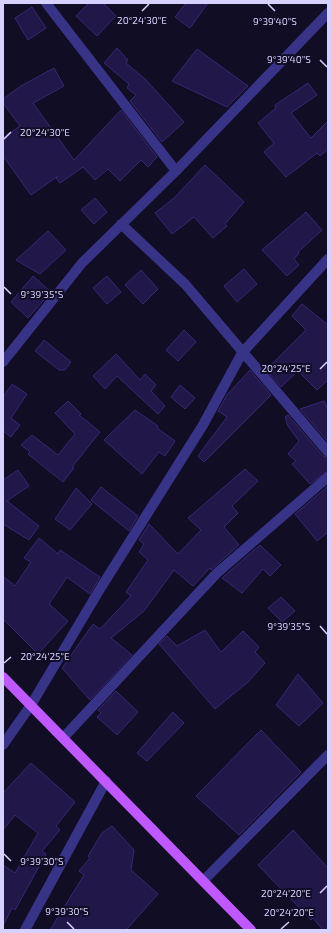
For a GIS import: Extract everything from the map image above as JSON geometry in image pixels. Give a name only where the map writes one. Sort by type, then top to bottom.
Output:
[{"type":"main road","points":[[3,677],[251,930]]},
{"type":"street","points":[[46,3],[176,171]]},
{"type":"street","points":[[3,362],[82,263],[176,171],[328,14]]},
{"type":"street","points":[[121,224],[185,284],[242,353],[328,452]]},
{"type":"street","points":[[3,745],[30,705],[100,589],[203,425],[242,353],[328,259]]},
{"type":"street","points":[[63,738],[217,573],[328,477]]},
{"type":"street","points":[[203,881],[328,755]]},
{"type":"street","points":[[25,930],[106,781]]},
{"type":"building","points":[[89,3],[103,3],[116,16],[97,36],[76,16]]},
{"type":"building","points":[[186,3],[208,3],[190,28],[175,17]]},
{"type":"building","points":[[32,7],[46,28],[28,40],[15,18]]},
{"type":"building","points":[[117,48],[128,60],[126,63],[146,80],[184,122],[162,142],[130,101],[136,95],[127,88],[129,84],[104,63]]},
{"type":"building","points":[[197,49],[248,86],[227,107],[172,81]]},
{"type":"building","points":[[54,68],[64,86],[33,103],[74,160],[121,110],[157,157],[148,167],[141,160],[120,181],[108,169],[95,180],[83,167],[60,183],[56,178],[58,176],[31,195],[3,156],[3,138],[20,126],[3,103],[3,99],[21,86]]},
{"type":"building","points":[[308,83],[317,95],[291,113],[311,138],[328,121],[328,149],[320,156],[317,153],[286,177],[264,152],[274,143],[258,123],[276,108],[275,105]]},
{"type":"building","points":[[205,165],[244,202],[225,224],[227,226],[213,238],[194,217],[172,234],[155,213],[174,198]]},
{"type":"building","points":[[95,198],[107,212],[94,224],[81,210]]},
{"type":"building","points":[[306,212],[322,230],[298,252],[299,253],[294,259],[299,265],[287,276],[262,250]]},
{"type":"building","points":[[48,231],[66,250],[40,274],[16,260]]},
{"type":"building","points":[[244,269],[257,284],[237,302],[224,286]]},
{"type":"building","points":[[141,270],[158,289],[143,304],[125,285]]},
{"type":"building","points":[[33,276],[51,292],[28,318],[11,302]]},
{"type":"building","points":[[107,276],[121,292],[107,304],[93,288]]},
{"type":"building","points":[[302,304],[328,325],[328,380],[317,390],[298,371],[281,387],[266,370],[306,330],[292,316]]},
{"type":"building","points":[[184,330],[196,342],[178,361],[166,350]]},
{"type":"building","points":[[44,340],[71,362],[65,370],[59,370],[35,351]]},
{"type":"building","points":[[116,354],[140,380],[145,374],[156,385],[151,391],[165,406],[158,414],[117,376],[105,389],[93,376]]},
{"type":"building","points":[[250,370],[271,395],[204,462],[198,456],[227,417],[218,411],[227,395]]},
{"type":"building","points":[[12,384],[27,394],[11,418],[20,425],[11,437],[3,431],[3,397]]},
{"type":"building","points":[[180,385],[195,398],[185,409],[171,397]]},
{"type":"building","points":[[68,401],[81,414],[79,415],[100,432],[72,467],[74,468],[63,482],[28,454],[30,452],[21,445],[32,435],[58,455],[75,434],[55,413]]},
{"type":"building","points":[[324,401],[328,409],[328,442],[300,409]]},
{"type":"building","points":[[135,410],[158,426],[157,428],[175,441],[165,456],[159,452],[142,474],[104,440]]},
{"type":"building","points":[[288,415],[323,456],[328,458],[328,471],[310,484],[292,464],[296,461],[288,454],[299,441],[288,426],[285,417]]},
{"type":"building","points":[[245,469],[258,481],[232,506],[238,513],[224,527],[239,545],[211,570],[210,568],[193,586],[174,570],[144,611],[111,638],[132,655],[90,700],[62,668],[93,624],[100,629],[131,596],[126,592],[148,560],[139,552],[144,544],[139,540],[149,524],[178,554],[201,530],[188,518]]},
{"type":"building","points":[[18,470],[29,486],[7,501],[39,526],[29,540],[3,524],[3,480]]},
{"type":"building","points":[[328,486],[328,532],[317,541],[295,514]]},
{"type":"building","points":[[101,487],[138,516],[129,531],[91,500]]},
{"type":"building","points":[[76,488],[92,504],[70,530],[55,519]]},
{"type":"building","points":[[39,538],[58,554],[60,550],[100,577],[90,594],[67,577],[49,604],[68,621],[38,654],[3,619],[3,576],[15,586],[31,562],[24,558]]},
{"type":"building","points":[[260,545],[281,565],[270,576],[263,569],[242,593],[222,578]]},
{"type":"building","points":[[281,597],[295,611],[282,622],[268,608]]},
{"type":"building","points":[[205,630],[221,652],[243,631],[259,647],[255,652],[265,663],[248,682],[215,709],[159,644],[167,636],[177,646]]},
{"type":"building","points":[[298,674],[323,703],[299,726],[276,705]]},
{"type":"building","points":[[116,691],[138,712],[117,735],[97,717],[101,713],[98,710]]},
{"type":"building","points":[[173,712],[184,723],[147,761],[137,753]]},
{"type":"building","points":[[261,730],[301,772],[239,835],[196,796]]},
{"type":"building","points":[[31,763],[75,802],[56,826],[60,830],[42,851],[46,854],[15,910],[12,908],[3,926],[3,865],[15,873],[38,833],[15,815],[3,830],[3,793]]},
{"type":"building","points":[[112,826],[134,850],[131,870],[158,894],[126,930],[50,930],[84,875],[79,871],[90,858],[88,856],[102,833]]},
{"type":"building","points":[[293,830],[328,868],[328,930],[323,930],[313,918],[311,920],[258,865]]}]
